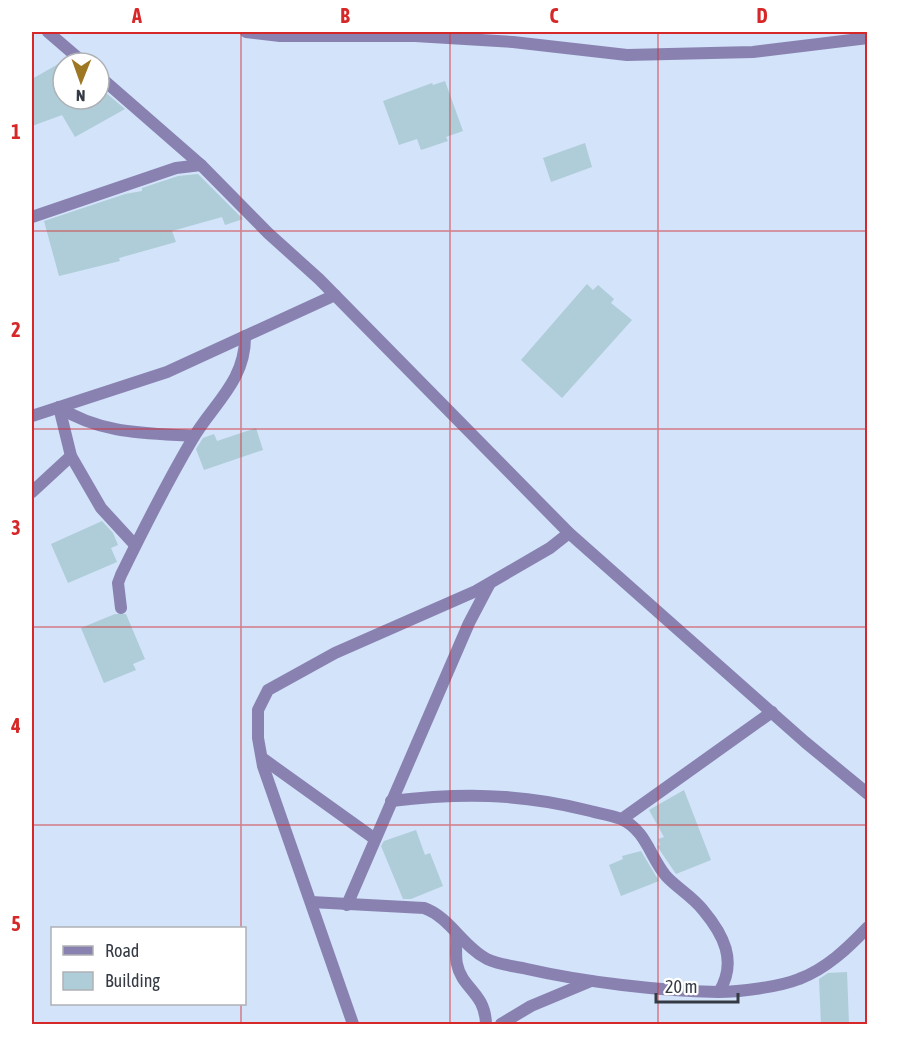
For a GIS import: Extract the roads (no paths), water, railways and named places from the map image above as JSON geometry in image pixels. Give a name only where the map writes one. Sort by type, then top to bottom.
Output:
[{"type":"street","points":[[48,32],[70,51]]},
{"type":"street","points":[[246,32],[280,36],[415,36],[513,42],[627,55],[753,52],[867,38]]},
{"type":"street","points":[[111,86],[201,165],[335,296],[569,533],[867,794]]},
{"type":"street","points":[[32,217],[176,168],[201,165]]},
{"type":"street","points":[[32,416],[167,372],[335,296]]},
{"type":"street","points":[[121,608],[118,583],[135,545],[194,436],[222,399],[242,366],[245,336]]},
{"type":"street","points":[[59,407],[73,417],[116,430],[194,436]]},
{"type":"street","points":[[59,407],[71,456],[101,508],[135,545]]},
{"type":"street","points":[[32,492],[71,456]]},
{"type":"street","points":[[353,1024],[262,758],[258,738],[258,710],[268,690],[335,653],[489,584],[550,548],[569,533]]},
{"type":"street","points":[[347,904],[469,623],[489,584]]},
{"type":"street","points":[[622,819],[772,712]]},
{"type":"street","points":[[262,758],[375,839]]},
{"type":"street","points":[[391,801],[448,794],[489,795],[562,803],[622,819],[645,839],[665,874],[691,896],[720,931],[725,942],[727,957],[725,983],[719,992]]},
{"type":"street","points":[[311,902],[424,908],[436,912],[456,934],[486,958],[497,962],[594,980],[719,992],[798,980],[822,967],[850,947],[867,927]]},
{"type":"street","points":[[456,934],[457,964],[463,976],[480,997],[485,1009],[486,1024]]},
{"type":"street","points":[[501,1024],[531,1006],[594,980]]}]
